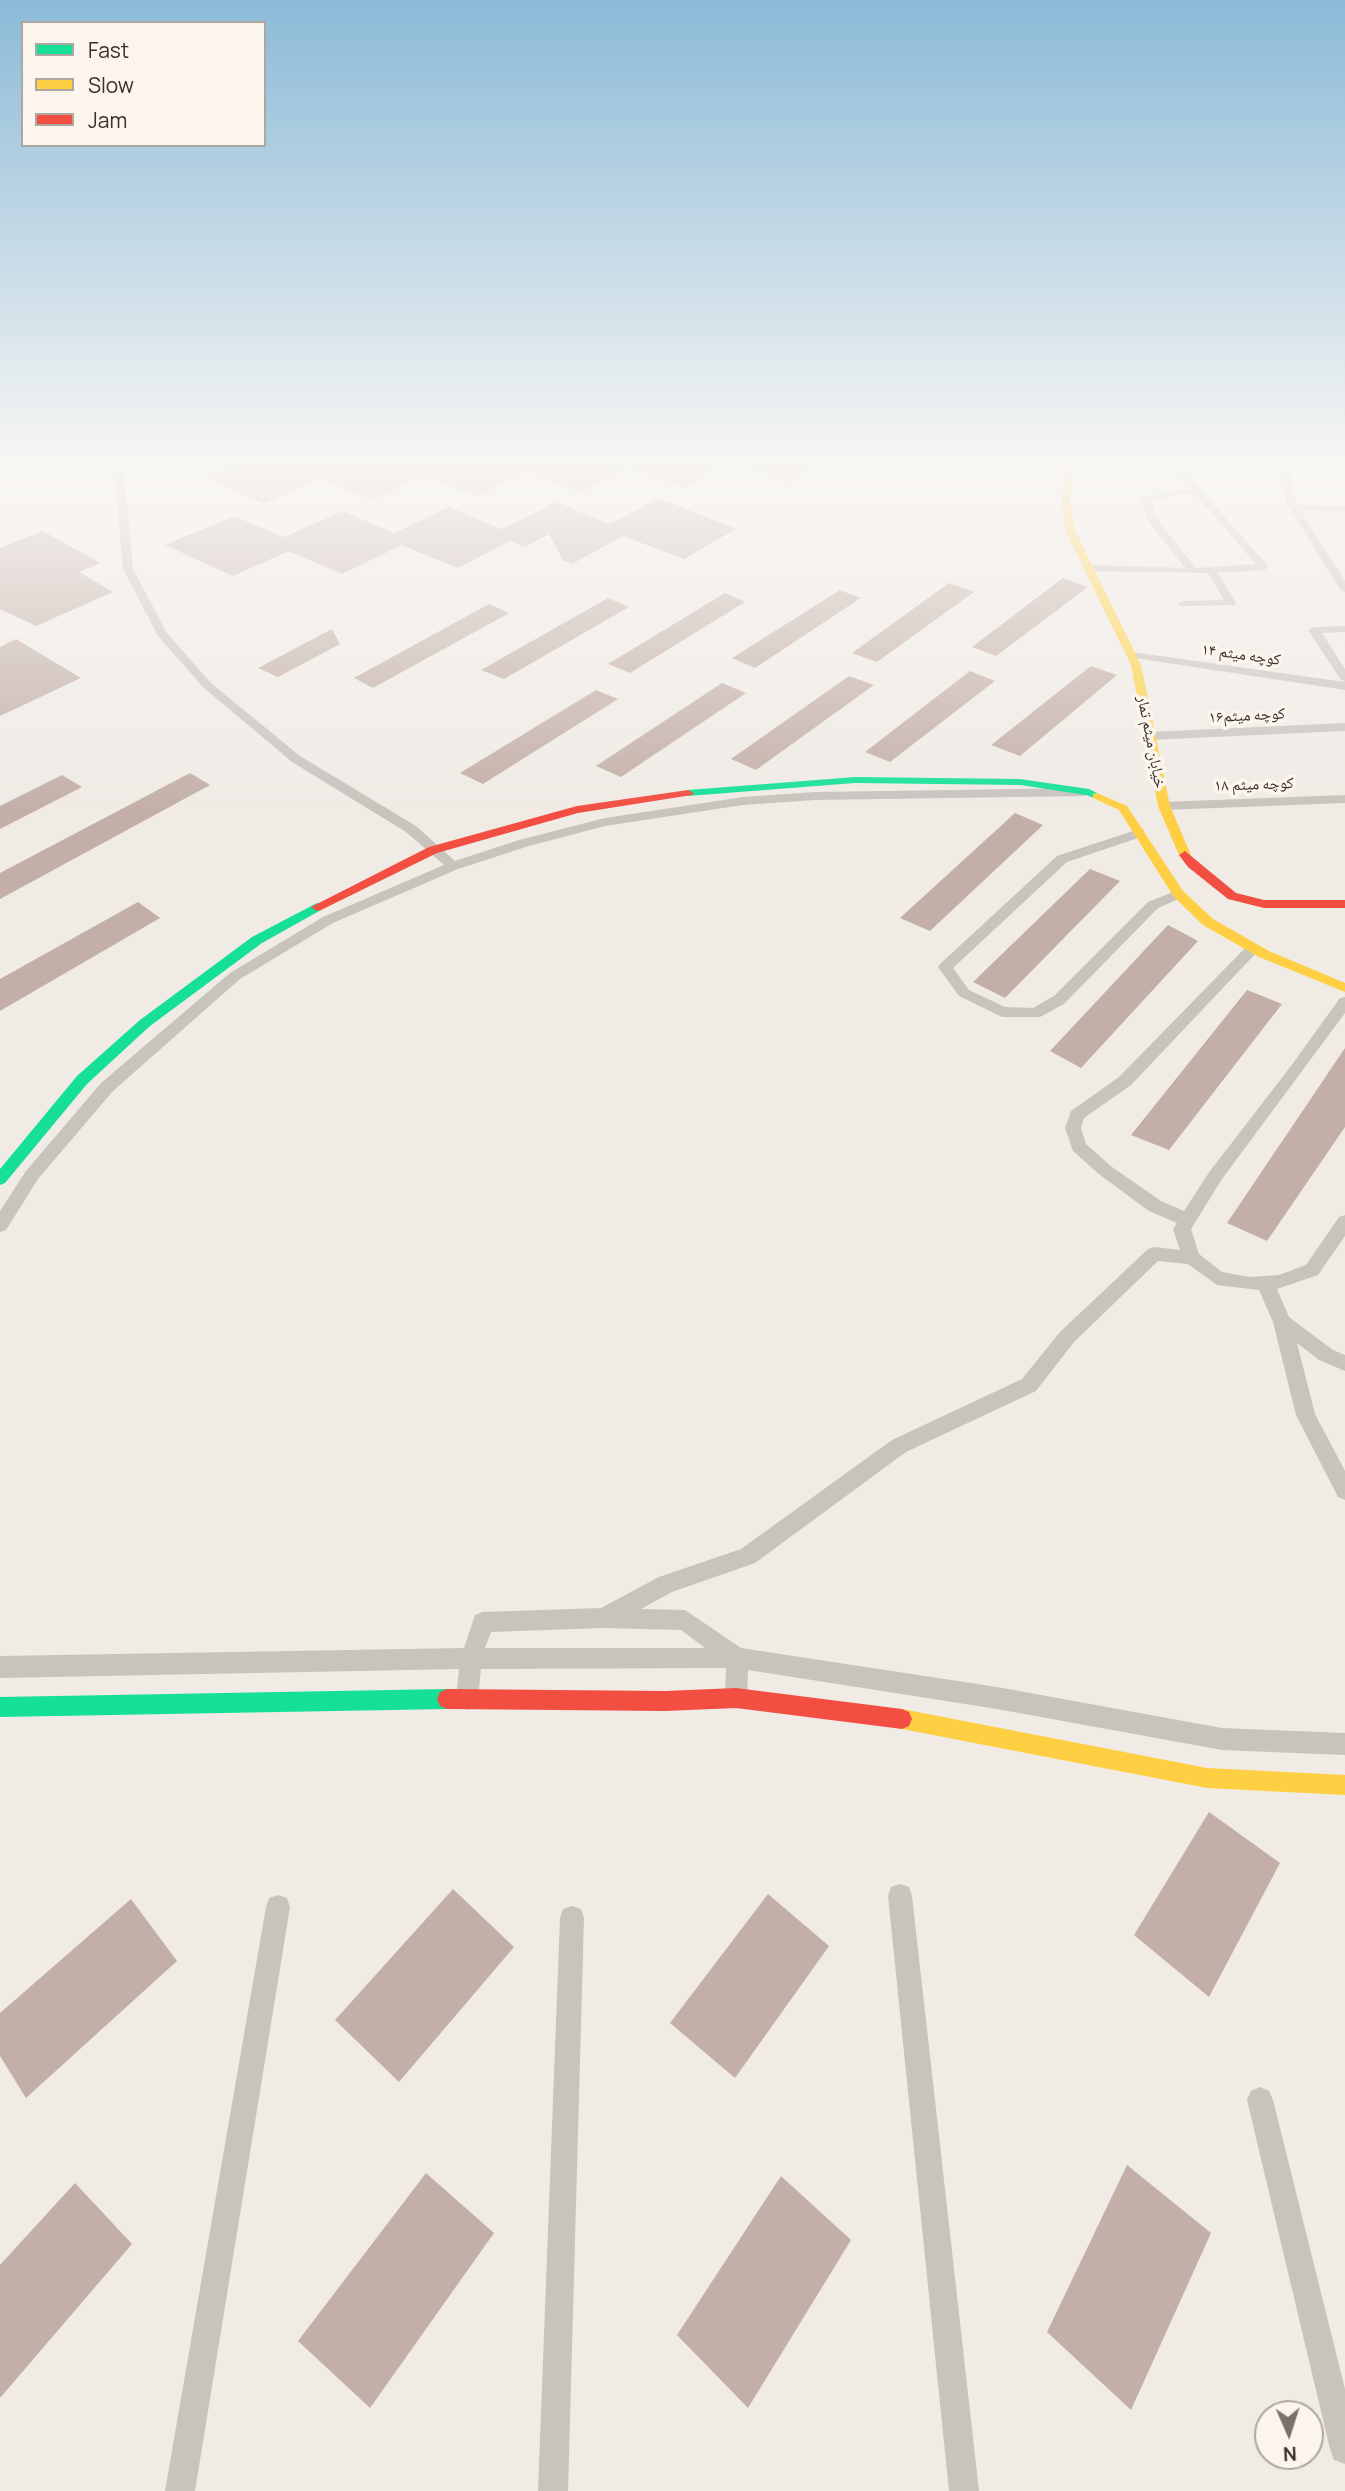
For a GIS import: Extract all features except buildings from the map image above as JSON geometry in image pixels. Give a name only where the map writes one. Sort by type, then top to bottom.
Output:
[{"type":"street","points":[[133,579],[162,634],[207,685],[296,760],[411,829],[453,866]]},
{"type":"street","name":"خیابان میثم تمار","points":[[1095,579],[1136,665],[1164,806],[1180,848],[1192,864],[1233,896],[1264,904],[1345,904]]},
{"type":"street","points":[[1183,604],[1231,604],[1216,579]]},
{"type":"street","points":[[1345,629],[1314,630],[1345,678]]},
{"type":"street","name":"کوچه میثم ۱۴","points":[[1132,655],[1345,686]]},
{"type":"street","name":"کوچه میثم۱۶","points":[[1150,736],[1345,727]]},
{"type":"street","points":[[0,1179],[82,1080],[145,1023],[257,940],[340,895],[433,850],[577,810],[707,790],[855,780],[1020,782],[1088,792],[1123,808],[1178,894],[1208,922],[1253,948],[1345,988]]},
{"type":"street","points":[[0,1225],[32,1175],[107,1087],[235,976],[328,920],[453,866],[524,843],[605,822],[743,801],[815,796],[1088,792]]},
{"type":"street","name":"کوچه میثم ۱۸","points":[[1164,806],[1345,799]]},
{"type":"street","points":[[1139,833],[1062,859],[945,967],[964,993],[1002,1012],[1035,1013],[1059,1000],[1153,905],[1178,894]]},
{"type":"street","points":[[1187,1220],[1156,1206],[1106,1171],[1079,1147],[1073,1128],[1077,1115],[1125,1082],[1253,948]]},
{"type":"street","points":[[1345,1002],[1297,1070],[1216,1175],[1182,1229],[1192,1258],[1217,1278],[1249,1284],[1280,1282],[1312,1270],[1345,1222]]},
{"type":"street","points":[[82,1080],[107,1087]]},
{"type":"street","points":[[603,1618],[666,1584],[748,1556],[899,1446],[1029,1385],[1067,1336],[1154,1254],[1192,1258]]},
{"type":"street","points":[[1265,1283],[1282,1322],[1306,1415],[1345,1491]]},
{"type":"street","points":[[1282,1322],[1326,1355],[1345,1363]]},
{"type":"street","points":[[467,1699],[471,1659],[483,1622],[603,1618],[685,1620],[737,1658]]},
{"type":"street","points":[[736,1698],[737,1658]]},
{"type":"street","points":[[0,1667],[471,1659],[737,1658],[998,1698],[1222,1739],[1345,1744]]},
{"type":"street","points":[[0,1707],[467,1699],[665,1701],[736,1698],[898,1718],[1207,1778],[1345,1785]]},
{"type":"street","points":[[900,1896],[964,2491]]},
{"type":"street","points":[[180,2491],[278,1908]]},
{"type":"street","points":[[553,2491],[572,1918]]},
{"type":"street","points":[[1260,2100],[1345,2449]]},
{"type":"traffic: fast","points":[[688,793],[855,780],[1020,782],[1089,792],[1097,796]]},
{"type":"traffic: fast","points":[[0,1179],[82,1080],[145,1023],[257,940],[317,907]]},
{"type":"traffic: fast","points":[[0,1707],[447,1699]]},
{"type":"traffic: slow","points":[[1094,579],[1136,665],[1164,806],[1185,855]]},
{"type":"traffic: slow","points":[[1097,796],[1123,808],[1178,894],[1208,922],[1264,954],[1345,988]]},
{"type":"traffic: slow","points":[[902,1719],[1207,1778],[1345,1785]]},
{"type":"traffic: jam","points":[[317,907],[433,850],[577,810],[688,793]]},
{"type":"traffic: jam","points":[[1185,855],[1192,864],[1232,896],[1264,904],[1345,904]]},
{"type":"traffic: jam","points":[[447,1699],[665,1701],[736,1698],[902,1719]]}]
